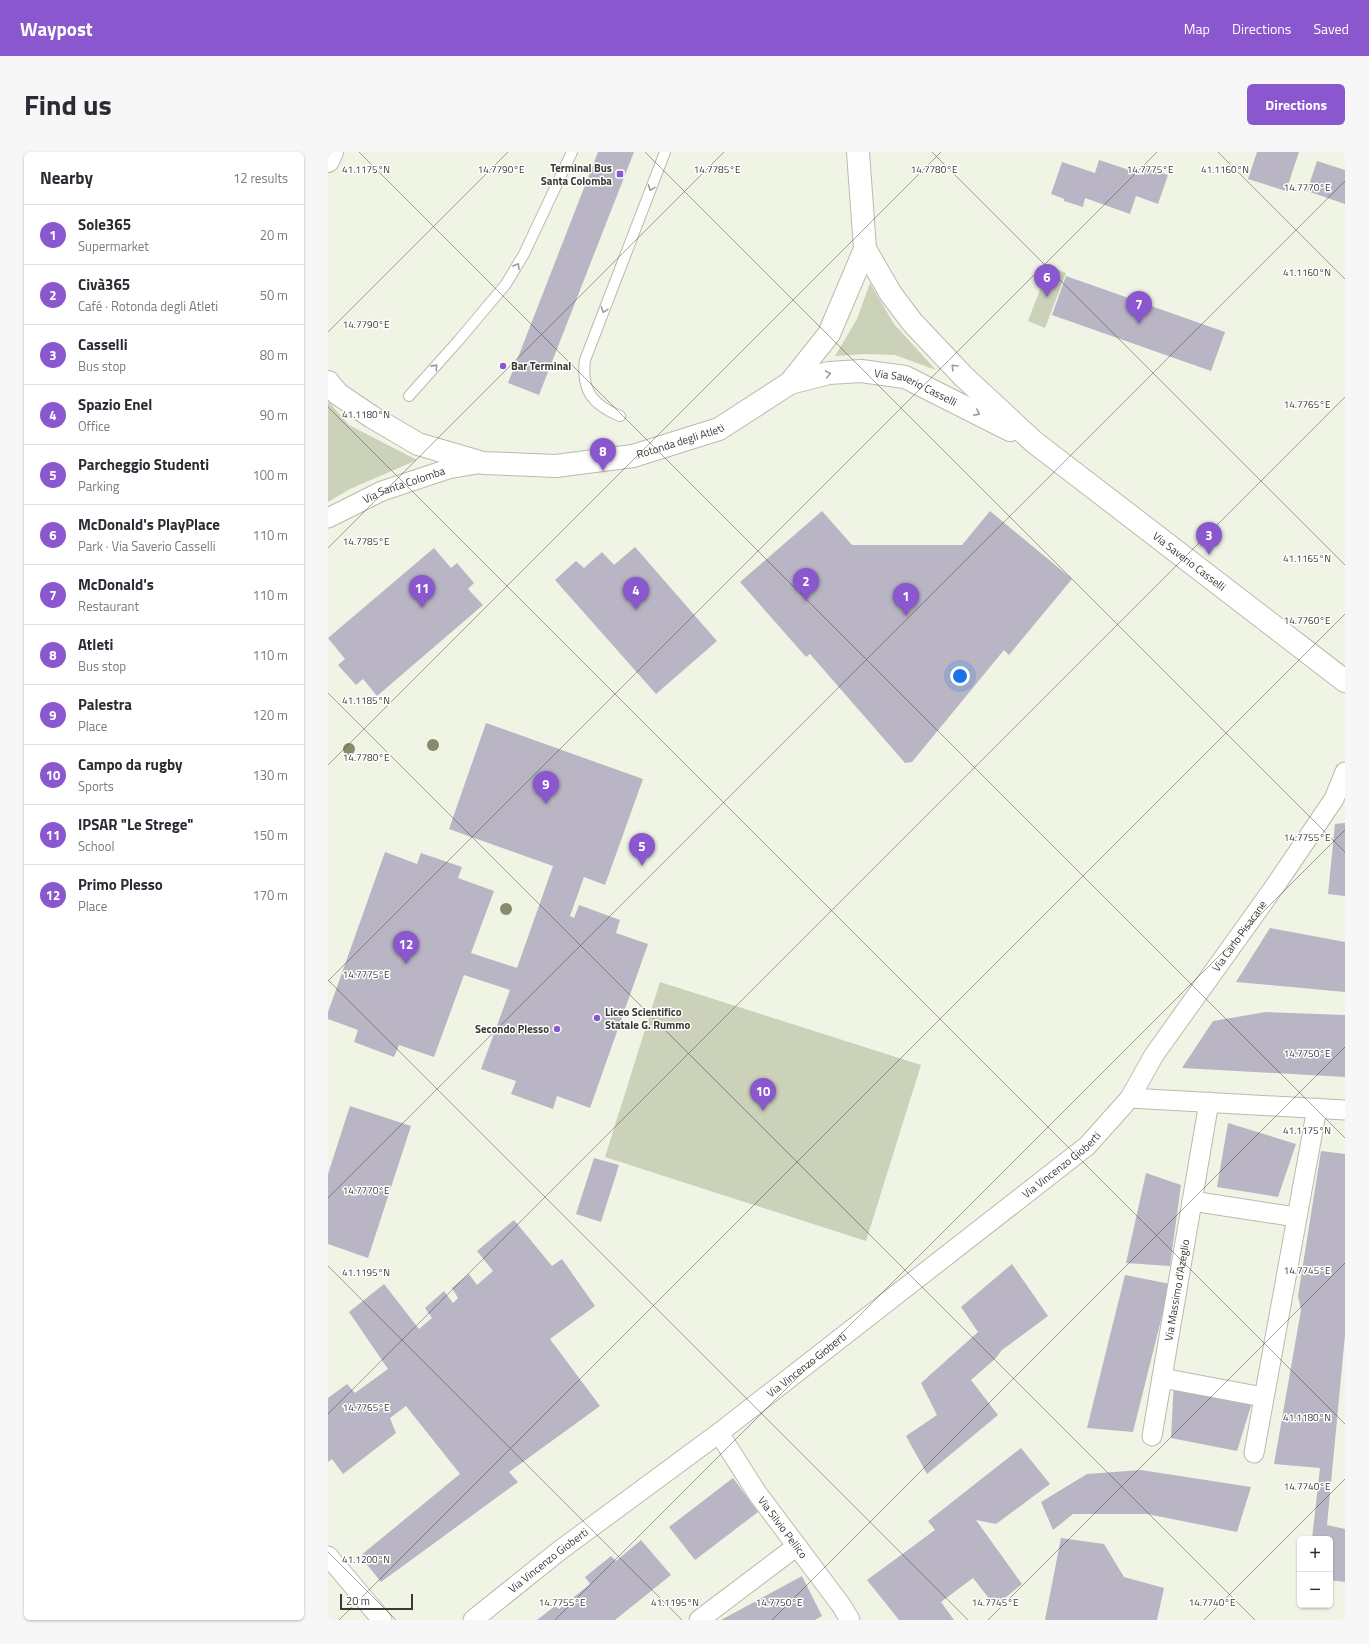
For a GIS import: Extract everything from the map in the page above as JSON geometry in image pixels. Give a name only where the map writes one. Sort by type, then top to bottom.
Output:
[{"type":"main road","points":[[328,161],[332,152]]},
{"type":"main road","name":"Rotonda degli Atleti","points":[[328,382],[338,394],[372,418],[418,444],[483,463],[556,466],[633,456],[719,429],[790,383],[829,334],[865,249],[858,152]]},
{"type":"main road","name":"Via Saverio Casselli","points":[[865,249],[891,294],[912,322],[963,376],[1034,442],[1345,681]]},
{"type":"main road","name":"Via Saverio Casselli","points":[[790,383],[829,373],[861,371],[905,377],[1034,442]]},
{"type":"street","name":"Via Santa Colomba","points":[[328,518],[382,491],[448,469],[483,463]]},
{"type":"street","name":"Via Carlo Pisacane","points":[[1130,1098],[1154,1055],[1275,886],[1334,798],[1345,772]]},
{"type":"street","points":[[1130,1098],[1345,1110]]},
{"type":"street","name":"Via Vincenzo Gioberti","points":[[473,1620],[559,1551],[719,1433],[1087,1146],[1130,1098]]},
{"type":"street","name":"Via Massimo d'Azeglio","points":[[1152,1436],[1208,1102]]},
{"type":"street","points":[[1254,1452],[1317,1108]]},
{"type":"street","points":[[1192,1201],[1296,1217]]},
{"type":"street","points":[[1162,1378],[1263,1397]]},
{"type":"street","name":"Via Silvio Pellico","points":[[719,1433],[757,1493],[841,1605],[850,1620]]},
{"type":"street","points":[[699,1620],[797,1546]]},
{"type":"street","points":[[328,1556],[382,1620]]},
{"type":"lane","points":[[409,396],[506,284],[524,254],[572,152]]},
{"type":"lane","points":[[620,416],[599,405],[589,392],[585,382],[585,360],[665,152]]},
{"type":"green space","points":[[1049,266],[1066,273],[1045,328],[1028,321]]},
{"type":"green space","points":[[870,283],[894,324],[936,370],[895,355],[864,354],[835,356],[857,319]]},
{"type":"green space","points":[[328,401],[349,425],[417,460],[350,489],[328,502]]},
{"type":"green space","points":[[660,982],[921,1065],[866,1241],[605,1157]]},
{"type":"building","points":[[598,152],[634,152],[539,395],[508,383]]},
{"type":"building","points":[[1257,152],[1299,152],[1286,191],[1248,179]]},
{"type":"building","points":[[1099,160],[1144,175],[1146,168],[1168,175],[1158,204],[1136,196],[1130,214],[1085,198],[1083,207],[1064,201],[1064,199],[1051,194],[1062,162],[1095,173]]},
{"type":"building","points":[[1317,161],[1345,170],[1345,204],[1307,191]]},
{"type":"building","points":[[1066,276],[1225,332],[1211,371],[1052,315]]},
{"type":"building","points":[[822,511],[852,545],[962,545],[990,511],[1072,579],[1009,655],[1004,650],[912,762],[905,763],[810,654],[806,657],[740,582]]},
{"type":"building","points":[[635,547],[717,641],[656,694],[555,580],[576,561],[584,568],[602,552],[614,565]]},
{"type":"building","points":[[434,548],[451,568],[457,563],[474,583],[468,589],[483,605],[377,696],[363,679],[356,685],[338,665],[345,659],[328,638]]},
{"type":"building","points":[[486,723],[643,779],[605,885],[584,877],[570,916],[574,918],[579,905],[620,920],[616,933],[648,944],[590,1108],[557,1096],[553,1109],[511,1094],[516,1081],[481,1069],[510,990],[464,975],[434,1057],[399,1045],[394,1057],[354,1042],[358,1030],[328,1019],[328,1012],[385,852],[417,864],[421,853],[462,867],[458,878],[494,891],[471,953],[517,968],[553,866],[449,829]]},
{"type":"building","points":[[1345,823],[1345,896],[1328,894],[1335,824]]},
{"type":"building","points":[[1270,928],[1345,942],[1345,992],[1236,982]]},
{"type":"building","points":[[1266,1012],[1345,1015],[1345,1077],[1182,1068],[1213,1021]]},
{"type":"building","points":[[350,1106],[411,1126],[368,1258],[328,1244],[328,1174]]},
{"type":"building","points":[[1228,1123],[1296,1144],[1278,1197],[1217,1187]]},
{"type":"building","points":[[1321,1151],[1345,1154],[1345,1335],[1327,1525],[1345,1529],[1345,1582],[1333,1580],[1333,1536],[1312,1536],[1320,1468],[1274,1464],[1301,1310],[1298,1296]]},
{"type":"building","points":[[594,1158],[619,1165],[601,1222],[576,1214]]},
{"type":"building","points":[[1146,1173],[1181,1185],[1170,1266],[1126,1263]]},
{"type":"building","points":[[514,1220],[552,1266],[562,1259],[595,1306],[550,1339],[600,1406],[509,1472],[518,1482],[381,1582],[360,1556],[460,1474],[406,1406],[390,1418],[396,1433],[343,1474],[332,1459],[328,1462],[328,1398],[347,1384],[355,1393],[388,1369],[349,1312],[384,1284],[419,1329],[432,1318],[425,1308],[444,1291],[453,1303],[458,1298],[452,1288],[469,1274],[477,1285],[493,1271],[477,1251]]},
{"type":"building","points":[[1012,1264],[1048,1316],[1002,1350],[995,1359],[971,1380],[998,1415],[927,1474],[906,1436],[937,1415],[921,1383],[978,1332],[961,1307]]},
{"type":"building","points":[[1125,1275],[1170,1284],[1133,1432],[1087,1428]]},
{"type":"building","points":[[1174,1380],[1254,1396],[1237,1451],[1171,1438]]},
{"type":"building","points":[[1021,1448],[1050,1484],[996,1524],[976,1520],[1022,1584],[995,1606],[973,1578],[941,1602],[954,1620],[899,1620],[867,1580],[935,1530],[928,1521]]},
{"type":"building","points":[[1141,1470],[1251,1487],[1237,1532],[1147,1514],[1073,1514],[1053,1530],[1041,1502],[1087,1474]]},
{"type":"building","points":[[733,1478],[758,1512],[695,1560],[669,1527]]},
{"type":"building","points":[[1061,1538],[1104,1544],[1124,1577],[1164,1588],[1157,1620],[1045,1620]]},
{"type":"building","points":[[641,1540],[671,1575],[615,1620],[537,1620],[555,1606],[559,1609],[590,1584],[585,1577],[611,1556],[616,1561]]},
{"type":"building","points":[[802,1576],[822,1616],[815,1620],[721,1620]]},
{"type":"place","name":"Terminal Bus Santa Colomba","points":[[620,174]]},
{"type":"place","name":"McDonald's PlayPlace","points":[[1047,297]]},
{"type":"place","name":"McDonald's","points":[[1139,324]]},
{"type":"place","name":"Bar Terminal","points":[[503,366]]},
{"type":"place","name":"Atleti","points":[[603,471]]},
{"type":"place","name":"Casselli","points":[[1209,555]]},
{"type":"place","name":"Civà365","points":[[806,601]]},
{"type":"place","name":"IPSAR \"Le Strege\"","points":[[422,608]]},
{"type":"place","name":"Spazio Enel","points":[[636,610]]},
{"type":"place","name":"Sole365","points":[[906,616]]},
{"type":"place","name":"Palestra","points":[[546,804]]},
{"type":"place","name":"Parcheggio Studenti","points":[[642,866]]},
{"type":"place","name":"Primo Plesso","points":[[406,964]]},
{"type":"place","name":"Liceo Scientifico Statale G. Rummo","points":[[597,1018]]},
{"type":"place","name":"Secondo Plesso","points":[[557,1029]]},
{"type":"place","name":"Campo da rugby","points":[[763,1111]]}]
